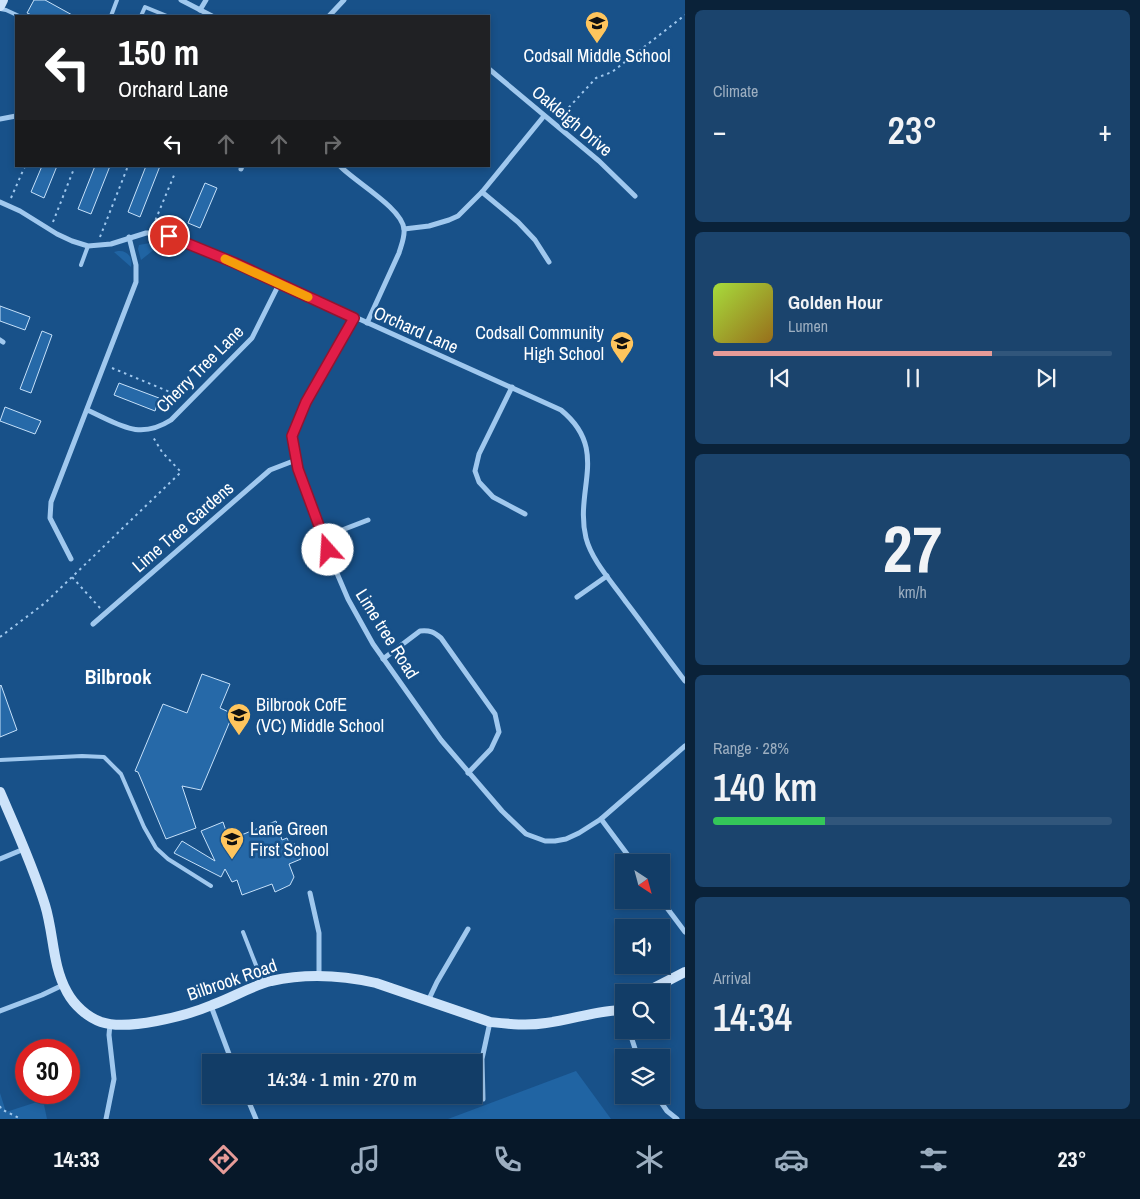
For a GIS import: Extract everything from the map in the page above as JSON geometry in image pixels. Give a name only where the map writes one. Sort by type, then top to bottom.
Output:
[{"type":"street","points":[[0,8],[3,0]]},
{"type":"street","points":[[181,0],[210,15]]},
{"type":"street","points":[[200,10],[206,0]]},
{"type":"street","points":[[330,15],[344,0]]},
{"type":"street","name":"Oakleigh Drive","points":[[490,70],[599,161],[635,196]]},
{"type":"street","points":[[0,118],[15,116]]},
{"type":"street","points":[[404,229],[429,226],[449,220],[467,208],[544,116]]},
{"type":"street","points":[[342,167],[394,211],[404,229],[399,253],[367,323]]},
{"type":"street","points":[[482,192],[518,222],[535,240],[549,262]]},
{"type":"street","name":"Orchard Lane","points":[[0,202],[20,211],[65,237],[88,246],[111,244],[129,237],[151,233],[169,236],[560,410],[568,416],[581,433],[586,447],[588,461],[584,525],[590,550],[607,576],[685,681]]},
{"type":"street","points":[[71,559],[50,518],[51,502],[136,282],[136,265],[129,237]]},
{"type":"street","name":"Cherry Tree Lane","points":[[87,410],[130,429],[149,430],[160,427],[171,420],[246,346],[258,330],[279,284]]},
{"type":"street","name":"Lime tree Road","points":[[354,318],[306,402],[292,436],[296,460],[333,564],[348,600],[383,659],[441,740],[468,774],[526,834],[535,838],[556,841],[566,839],[601,819]]},
{"type":"street","points":[[512,387],[479,454],[475,471],[479,482],[493,497],[525,514]]},
{"type":"street","name":"Lime Tree Gardens","points":[[93,624],[270,470],[296,460]]},
{"type":"street","points":[[324,537],[368,520]]},
{"type":"street","points":[[577,597],[607,576]]},
{"type":"street","points":[[383,659],[420,631],[428,630],[441,638],[495,714],[499,732],[491,749],[468,774]]},
{"type":"street","points":[[627,854],[601,819],[685,746]]},
{"type":"street","name":"Bilbrook Road","points":[[0,792],[46,907],[55,960],[63,985],[75,1003],[84,1012],[100,1022],[130,1024],[150,1021],[211,1006],[263,983],[319,975],[376,983],[490,1022],[509,1024],[544,1023],[615,1010]]},
{"type":"street","points":[[0,859],[24,849]]},
{"type":"street","points":[[310,893],[319,932],[319,975]]},
{"type":"street","points":[[668,909],[685,932]]},
{"type":"street","points":[[428,1001],[436,982],[468,929]]},
{"type":"street","points":[[662,984],[685,972]]},
{"type":"street","points":[[0,1011],[63,985]]},
{"type":"street","points":[[211,1006],[229,1054]]},
{"type":"street","points":[[483,1098],[482,1060],[490,1022]]},
{"type":"street","points":[[106,1119],[114,1079],[110,1046],[110,1024]]},
{"type":"street","points":[[250,1104],[256,1119]]},
{"type":"street","points":[[662,1104],[677,1119]]},
{"type":"lane","points":[[110,15],[117,0]]},
{"type":"lane","points":[[141,15],[145,7],[165,15]]},
{"type":"lane","points":[[0,8],[17,15]]},
{"type":"lane","points":[[81,265],[88,246]]},
{"type":"lane","points":[[0,760],[82,756],[104,758],[121,774],[144,827],[156,848],[168,859],[211,886]]},
{"type":"lane","points":[[243,932],[263,983]]},
{"type":"path","points":[[559,118],[596,78],[612,72],[685,15]]},
{"type":"path","points":[[11,198],[25,167]]},
{"type":"path","points":[[53,222],[75,167]]},
{"type":"path","points":[[99,239],[128,167]]},
{"type":"path","points":[[154,226],[175,173]]},
{"type":"path","points":[[110,367],[185,398]]},
{"type":"path","points":[[0,637],[45,603],[181,472],[162,452],[149,430]]},
{"type":"path","points":[[72,577],[105,614]]},
{"type":"path","points":[[0,1106],[1,1109],[21,1119]]},
{"type":"shaded area","points":[[155,242],[161,244],[141,260],[138,249],[139,245]]},
{"type":"shaded area","points":[[118,251],[129,255],[131,267],[114,252]]},
{"type":"shaded area","points":[[576,1071],[611,1119],[448,1119]]},
{"type":"shaded area","points":[[0,1093],[6,1112],[31,1104],[44,1104],[47,1119],[0,1119]]},
{"type":"building","points":[[34,0],[45,0],[72,15],[32,15],[27,13]]},
{"type":"building","points":[[42,167],[57,167],[44,198],[31,192]]},
{"type":"building","points":[[95,167],[110,167],[91,214],[78,209]]},
{"type":"building","points":[[146,167],[160,167],[140,217],[128,212]]},
{"type":"building","points":[[205,183],[217,188],[200,228],[188,223]]},
{"type":"building","points":[[0,306],[30,317],[25,330],[0,321]]},
{"type":"building","points":[[42,331],[52,335],[31,393],[20,389]]},
{"type":"building","points":[[119,383],[159,398],[155,411],[114,395]]},
{"type":"building","points":[[5,407],[41,421],[35,434],[0,421]]},
{"type":"building","points":[[202,674],[230,684],[220,708],[233,714],[201,790],[182,786],[196,828],[166,839],[138,772],[135,771],[163,704],[187,713]]},
{"type":"building","points":[[0,686],[17,730],[0,737]]},
{"type":"building","points":[[276,821],[282,840],[287,838],[290,845],[295,844],[301,859],[289,864],[294,877],[290,885],[275,892],[272,884],[242,895],[237,880],[232,882],[225,869],[221,877],[174,853],[182,841],[215,861],[201,831],[223,822],[229,840]]},
{"type":"slow traffic","points":[[225,259],[308,297]]},
{"type":"place","name":"Codsall Middle School","points":[[597,44]]},
{"type":"place","name":"Codsall Community High School","points":[[622,364]]},
{"type":"place","name":"Bilbrook CofE (VC) Middle School","points":[[239,736]]},
{"type":"place","name":"Lane Green First School","points":[[232,860]]},
{"type":"district","name":"Bilbrook","points":[[118,677]]},
{"type":"route","points":[[169,236],[235,263],[354,318],[306,402],[292,436],[298,469],[328,550]]}]
